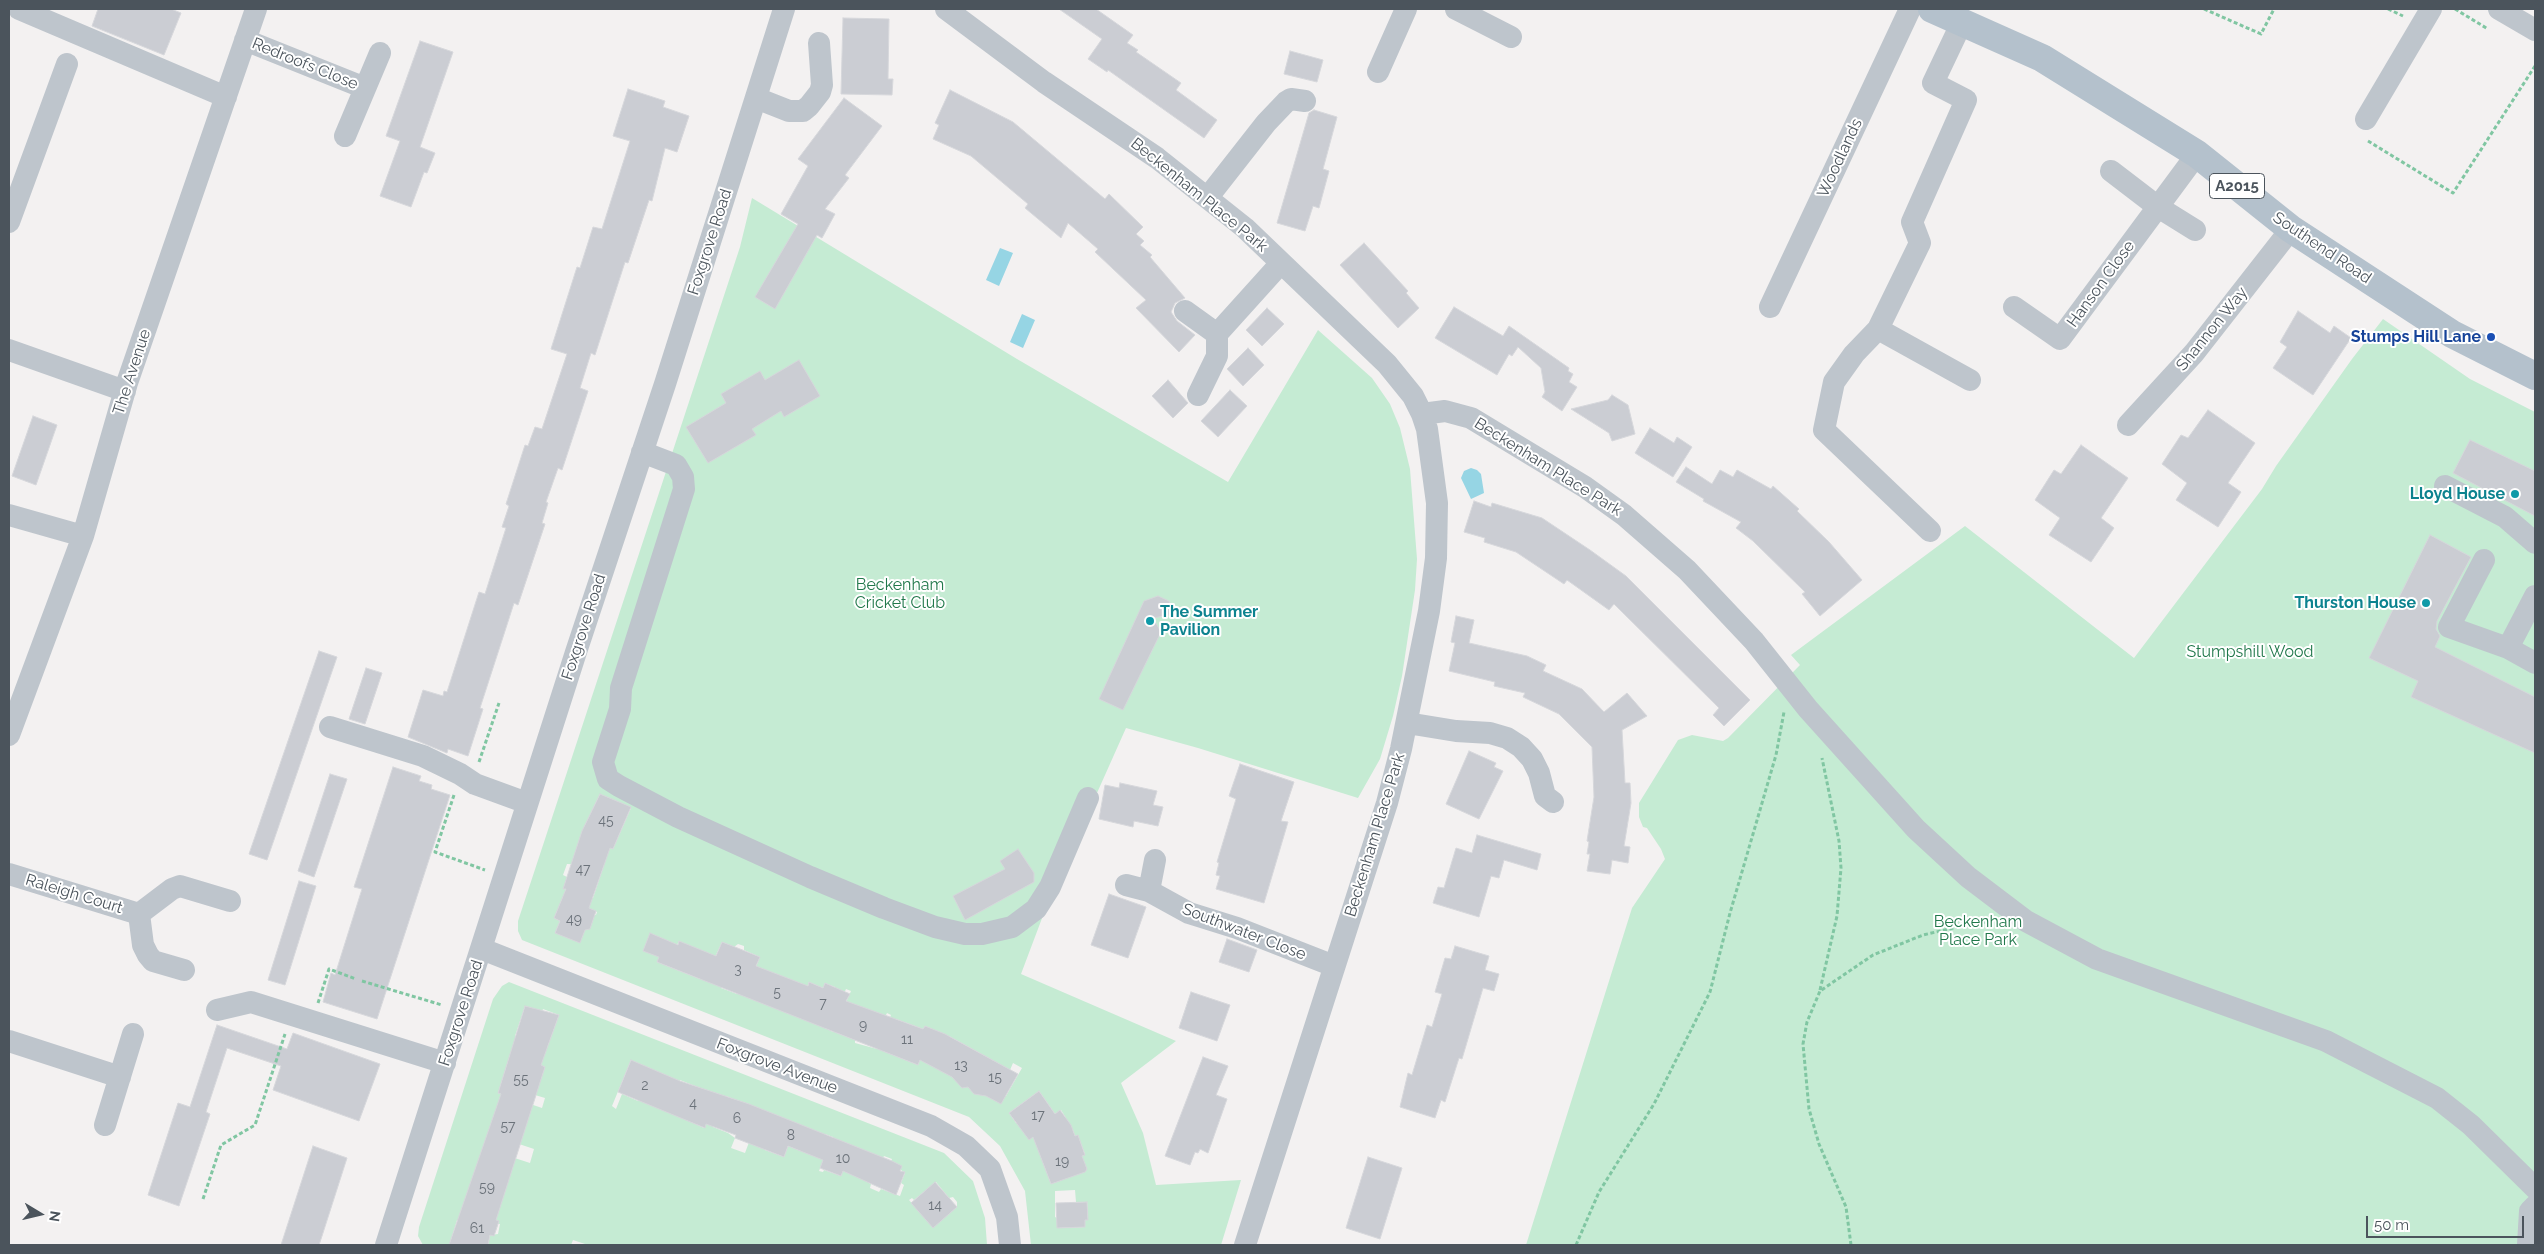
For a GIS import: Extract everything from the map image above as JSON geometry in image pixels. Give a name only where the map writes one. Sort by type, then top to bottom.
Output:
[{"type":"main road","name":"Southend Road","points":[[1932,9],[2042,58],[2197,154],[2290,229],[2452,334],[2535,376]]},
{"type":"street","points":[[19,9],[226,97]]},
{"type":"street","name":"The Avenue","points":[[9,735],[83,536],[125,391],[256,9]]},
{"type":"street","name":"Foxgrove Road","points":[[386,1245],[784,9]]},
{"type":"street","name":"Beckenham Place Park","points":[[946,9],[1044,82],[1127,136],[1208,197],[1281,262],[1387,364],[1413,396],[1422,414],[1429,438],[1436,484],[1437,540],[1432,594],[1407,723],[1392,785],[1245,1245]]},
{"type":"street","points":[[1378,72],[1406,9]]},
{"type":"street","points":[[1456,9],[1511,37]]},
{"type":"street","name":"Woodlands","points":[[1770,307],[1910,9]]},
{"type":"street","points":[[2366,119],[2431,9]]},
{"type":"street","points":[[2499,9],[2535,30]]},
{"type":"street","points":[[1930,531],[1824,430],[1834,382],[1854,354],[1878,329],[1920,243],[1912,222],[1966,100],[1933,83],[1962,22]]},
{"type":"street","name":"Redroofs Close","points":[[245,40],[365,88]]},
{"type":"street","points":[[756,98],[789,111],[803,111],[809,106],[820,92],[822,85],[819,43]]},
{"type":"street","name":"Redroofs Close","points":[[345,136],[380,53]]},
{"type":"street","points":[[9,222],[67,64]]},
{"type":"street","points":[[1208,197],[1266,123],[1286,102],[1291,100],[1305,102]]},
{"type":"street","name":"Hanson Close","points":[[2014,307],[2060,340],[2197,154]]},
{"type":"street","points":[[2111,171],[2158,207],[2195,230]]},
{"type":"street","name":"Shannon Way","points":[[2128,425],[2194,353],[2290,229]]},
{"type":"street","points":[[1198,395],[1217,356],[1217,334],[1281,262]]},
{"type":"street","points":[[1185,312],[1217,334]]},
{"type":"street","points":[[1878,329],[1970,380]]},
{"type":"street","points":[[9,350],[125,391]]},
{"type":"street","name":"Beckenham Place Park","points":[[1422,414],[1445,411],[1471,418],[1585,488],[1624,515],[1686,570],[1754,641],[1808,710],[1916,829],[1968,877],[2026,921],[2097,960],[2326,1041],[2437,1098],[2471,1125],[2535,1188]]},
{"type":"street","points":[[642,452],[676,465],[683,477],[684,489],[621,688],[620,709],[603,762],[608,779],[678,817],[810,877],[935,927],[965,934],[982,934],[1002,930],[1021,912],[1036,909],[1050,887],[1088,798]]},
{"type":"street","points":[[2445,486],[2505,516],[2535,543]]},
{"type":"street","points":[[9,515],[83,536]]},
{"type":"street","points":[[2484,560],[2449,627],[2508,648],[2535,663]]},
{"type":"street","points":[[2508,648],[2535,598]]},
{"type":"street","points":[[1407,723],[1456,731],[1490,733],[1506,738],[1521,747],[1532,758],[1545,796],[1553,802]]},
{"type":"street","points":[[330,727],[423,756],[453,770],[472,782],[527,803]]},
{"type":"street","points":[[1149,892],[1155,860]]},
{"type":"street","name":"Raleigh Court","points":[[9,874],[139,914]]},
{"type":"street","name":"Southwater Close","points":[[1126,885],[1149,892],[1188,913],[1237,928],[1334,966]]},
{"type":"street","points":[[184,970],[154,961],[148,955],[143,945],[139,914],[180,886],[230,901]]},
{"type":"street","name":"Foxgrove Avenue","points":[[482,949],[931,1126],[966,1146],[990,1169],[1007,1216],[1010,1245]]},
{"type":"street","points":[[217,1010],[251,1002],[444,1063]]},
{"type":"street","points":[[105,1125],[133,1034]]},
{"type":"street","points":[[9,1041],[120,1077]]},
{"type":"street","points":[[2528,1245],[2530,1211],[2535,1206]]},
{"type":"path","points":[[2204,9],[2260,34],[2274,9]]},
{"type":"path","points":[[2366,119],[2356,134],[2453,194],[2535,66]]},
{"type":"path","points":[[499,704],[470,792],[455,793],[435,852],[504,878]]},
{"type":"path","points":[[1576,1245],[1599,1192],[1654,1104],[1710,992],[1732,904],[1776,755],[1786,706],[1791,712]]},
{"type":"path","points":[[1819,749],[1834,815],[1841,868],[1838,916],[1820,991],[1807,1022],[1803,1044],[1804,1071],[1809,1109],[1819,1144],[1846,1207],[1852,1245]]},
{"type":"path","points":[[1820,991],[1873,955],[1923,935],[1975,923],[2026,921]]},
{"type":"path","points":[[313,1021],[329,969],[356,979]]},
{"type":"path","points":[[362,981],[462,1011]]},
{"type":"path","points":[[203,1198],[221,1145],[255,1125],[291,1014]]},
{"type":"green space","name":"Beckenham Cricket Club","points":[[752,198],[1017,359],[1228,482],[1318,330],[1372,378],[1390,404],[1400,428],[1410,469],[1417,559],[1415,590],[1402,676],[1393,716],[1380,759],[1358,798],[1198,748],[1126,728],[1047,905],[1021,974],[1176,1041],[1121,1083],[1143,1133],[1156,1185],[1241,1180],[1221,1245],[1031,1245],[1025,1191],[1000,1146],[969,1117],[522,940],[518,931],[518,921],[740,247]],"holes":[[[600,794],[631,808],[613,849],[583,836],[585,825]],[[567,864],[604,865],[593,898],[564,889],[567,877],[563,875]],[[563,897],[597,912],[596,915],[593,914],[590,928],[555,933],[560,921],[554,918]],[[679,941],[706,964],[700,979],[657,962],[676,947]],[[722,942],[734,947],[738,944],[744,946],[744,950],[760,957],[746,991],[740,988],[737,994],[721,988],[723,982],[715,957]],[[809,982],[823,988],[825,983],[835,987],[833,992],[843,996],[846,989],[851,991],[833,1032],[797,1012]],[[887,1013],[891,1015],[877,1049],[855,1043],[855,1040],[837,1033],[885,1017]],[[896,1019],[923,1029],[925,1026],[932,1029],[918,1065],[883,1051]],[[949,1036],[1010,1070],[1013,1063],[1022,1068],[1006,1096],[967,1084],[937,1058]],[[1039,1091],[1055,1114],[1061,1110],[1066,1118],[1062,1121],[1059,1118],[1016,1123],[1009,1113]],[[1073,1130],[1075,1136],[1078,1136],[1085,1154],[1079,1157],[1087,1169],[1051,1184],[1039,1151]],[[1075,1190],[1076,1202],[1087,1202],[1088,1220],[1085,1220],[1085,1227],[1057,1228],[1057,1218],[1055,1217],[1055,1191]]]},
{"type":"green space","name":"Beckenham Place Park","points":[[2383,319],[2470,379],[2535,412],[2535,1245],[1526,1245],[1632,908],[1665,859],[1661,849],[1647,828],[1643,827],[1639,817],[1639,803],[1678,740],[1692,735],[1723,741],[1728,738],[1800,665],[1791,655],[1965,526],[2134,658],[2262,489],[2276,466],[2352,359]]},
{"type":"green space","points":[[509,982],[944,1153],[973,1181],[985,1218],[987,1245],[588,1245],[573,1240],[571,1245],[488,1245],[490,1235],[498,1234],[500,1224],[457,1220],[450,1243],[456,1245],[423,1245],[418,1236],[419,1227],[493,999],[502,986]],"holes":[[[525,1006],[542,1012],[543,1009],[559,1015],[547,1048],[515,1036]],[[510,1055],[545,1067],[535,1095],[545,1098],[542,1108],[498,1093]],[[631,1060],[643,1091],[638,1101],[622,1094],[616,1109],[612,1106]],[[680,1080],[705,1090],[704,1128],[668,1111]],[[726,1096],[761,1110],[745,1153],[731,1148],[735,1138],[713,1127]],[[777,1117],[801,1151],[788,1146],[784,1157],[765,1150]],[[825,1134],[833,1137],[844,1168],[841,1176],[824,1170],[823,1172],[819,1171],[826,1153],[819,1150]],[[519,1144],[534,1149],[530,1163],[484,1148]],[[884,1156],[892,1159],[891,1162],[905,1173],[901,1183],[904,1185],[900,1196],[881,1189],[879,1192],[870,1188],[871,1184],[869,1183]],[[936,1182],[949,1198],[953,1197],[957,1202],[957,1207],[933,1227],[909,1200],[912,1198],[914,1200]]]},
{"type":"water","points":[[1000,248],[1013,253],[999,286],[986,280]]},
{"type":"water","points":[[1022,314],[1035,320],[1023,348],[1010,342]]},
{"type":"water","points":[[1471,468],[1481,474],[1484,493],[1471,499],[1461,478],[1464,471]]},
{"type":"building","points":[[98,9],[171,9],[181,13],[164,55],[92,26]]},
{"type":"building","points":[[1059,9],[1096,9],[1133,35],[1127,43],[1138,50],[1136,52],[1181,83],[1176,90],[1217,120],[1204,138],[1108,70],[1107,72],[1088,59],[1102,39]]},
{"type":"building","points":[[843,18],[889,19],[888,79],[893,79],[892,95],[841,94]]},
{"type":"building","points":[[420,41],[453,52],[420,147],[435,153],[427,173],[424,172],[411,207],[380,196],[400,141],[386,136]]},
{"type":"building","points":[[1290,51],[1323,60],[1317,82],[1284,74]]},
{"type":"building","points":[[628,89],[665,101],[663,107],[689,116],[677,152],[665,148],[652,201],[649,200],[628,263],[625,262],[595,355],[591,353],[580,388],[588,391],[562,470],[558,468],[546,502],[548,503],[542,523],[545,524],[518,605],[514,603],[480,708],[483,709],[468,756],[448,749],[447,753],[408,737],[423,690],[443,696],[444,691],[447,692],[479,592],[485,594],[506,528],[502,527],[509,506],[506,504],[525,445],[528,446],[535,427],[542,429],[567,354],[551,349],[577,267],[580,268],[593,227],[602,229],[630,141],[613,136]]},
{"type":"building","points":[[950,90],[1013,122],[1105,199],[1109,194],[1143,227],[1136,234],[1144,241],[1140,245],[1152,255],[1150,257],[1185,298],[1175,303],[1171,312],[1177,321],[1195,335],[1179,352],[1136,308],[1146,300],[1095,252],[1098,249],[1068,223],[1061,238],[1025,208],[1028,204],[971,156],[933,139],[939,125],[935,123]]},
{"type":"building","points":[[844,98],[882,126],[845,175],[849,178],[825,209],[835,214],[822,238],[817,235],[775,309],[755,297],[798,224],[781,214],[808,166],[798,159]]},
{"type":"building","points":[[1314,110],[1337,117],[1323,169],[1329,171],[1319,208],[1313,206],[1305,231],[1277,223],[1309,113]]},
{"type":"building","points":[[1364,243],[1408,291],[1406,293],[1419,308],[1398,328],[1340,265]]},
{"type":"building","points":[[1454,307],[1503,336],[1509,326],[1569,368],[1568,371],[1573,374],[1569,382],[1577,387],[1562,411],[1542,397],[1545,392],[1541,368],[1518,347],[1512,356],[1509,354],[1497,375],[1435,338]]},
{"type":"building","points":[[1267,308],[1284,324],[1262,346],[1246,330]]},
{"type":"building","points":[[2298,311],[2330,333],[2334,326],[2351,338],[2313,395],[2273,368],[2287,347],[2280,342]]},
{"type":"building","points":[[1248,348],[1264,365],[1243,386],[1227,369]]},
{"type":"building","points":[[799,360],[820,396],[784,417],[781,411],[752,429],[756,435],[708,463],[686,427],[726,403],[721,394],[760,371],[765,380]]},
{"type":"building","points":[[1168,380],[1188,403],[1173,418],[1152,396]]},
{"type":"building","points":[[1230,390],[1247,406],[1218,437],[1201,421]]},
{"type":"building","points":[[1612,395],[1628,405],[1635,434],[1612,441],[1609,433],[1571,409],[1608,400]]},
{"type":"building","points":[[2208,410],[2255,443],[2228,483],[2241,492],[2218,527],[2176,500],[2187,483],[2162,464],[2181,435],[2188,438]]},
{"type":"building","points":[[33,416],[57,425],[36,485],[12,476]]},
{"type":"building","points":[[1650,428],[1674,443],[1677,437],[1692,447],[1673,477],[1635,453]]},
{"type":"building","name":"Lloyd House","points":[[2470,440],[2535,471],[2535,516],[2453,473]]},
{"type":"building","points":[[2081,445],[2128,478],[2101,518],[2114,528],[2091,562],[2049,535],[2060,518],[2035,500],[2054,470],[2061,474]]},
{"type":"building","points":[[1686,467],[1712,484],[1720,470],[1733,477],[1737,470],[1771,489],[1773,486],[1799,509],[1797,511],[1829,542],[1862,580],[1820,616],[1802,594],[1805,592],[1753,541],[1736,528],[1741,522],[1703,501],[1704,499],[1676,482]]},
{"type":"building","points":[[1474,501],[1491,507],[1492,503],[1542,518],[1590,550],[1626,576],[1750,700],[1724,726],[1713,715],[1719,708],[1614,604],[1609,610],[1567,580],[1564,584],[1516,552],[1484,542],[1485,538],[1464,532]]},
{"type":"building","name":"Thurston House","points":[[2430,535],[2471,557],[2437,621],[2436,629],[2440,636],[2435,647],[2535,697],[2535,753],[2411,697],[2418,681],[2369,658]]},
{"type":"building","points":[[1158,596],[1169,601],[1175,614],[1153,618],[1161,632],[1123,710],[1099,699],[1144,601]]},
{"type":"building","points":[[1456,616],[1474,620],[1469,643],[1527,656],[1546,665],[1543,671],[1582,689],[1604,712],[1627,693],[1647,716],[1622,730],[1625,783],[1630,783],[1631,803],[1624,846],[1630,847],[1628,863],[1612,860],[1610,874],[1587,871],[1590,854],[1587,854],[1589,842],[1587,841],[1594,797],[1592,747],[1559,714],[1523,697],[1525,693],[1494,686],[1495,682],[1449,671],[1455,643],[1451,642]]},
{"type":"building","points":[[319,651],[337,657],[267,860],[249,854]]},
{"type":"building","points":[[366,668],[382,673],[365,724],[349,719]]},
{"type":"building","points":[[1469,751],[1496,763],[1494,767],[1503,771],[1479,819],[1446,804]]},
{"type":"building","points":[[1240,764],[1294,782],[1281,821],[1288,822],[1264,903],[1216,889],[1220,876],[1216,875],[1219,863],[1217,862],[1236,799],[1229,796]]},
{"type":"building","points":[[393,767],[421,776],[419,781],[432,785],[431,789],[450,795],[377,1019],[323,1002],[331,973],[335,975],[362,889],[354,887]]},
{"type":"building","points":[[330,774],[347,779],[314,877],[298,871]]},
{"type":"building","points":[[1120,783],[1157,791],[1153,805],[1163,807],[1158,826],[1134,821],[1133,827],[1099,819],[1105,785],[1119,788]]},
{"type":"building","points":[[600,794],[631,807],[613,849],[610,848],[589,908],[596,911],[590,929],[585,930],[580,943],[555,933],[560,921],[554,918],[566,889],[563,889],[582,831]]},
{"type":"building","points":[[1477,835],[1541,854],[1537,870],[1504,860],[1499,878],[1491,876],[1479,917],[1433,903],[1438,887],[1444,888],[1456,848],[1472,853]]},
{"type":"building","points":[[1018,849],[1034,873],[1034,882],[965,920],[953,896],[1005,869],[1000,861]]},
{"type":"building","points":[[299,881],[316,886],[285,985],[268,980]]},
{"type":"building","points":[[1109,894],[1146,907],[1128,958],[1091,945]]},
{"type":"building","points":[[650,933],[678,945],[679,941],[716,956],[722,942],[760,957],[756,966],[808,986],[809,982],[823,988],[825,983],[850,994],[846,1001],[923,1029],[925,1026],[945,1034],[1018,1074],[1001,1104],[986,1096],[974,1094],[968,1087],[962,1088],[952,1077],[920,1060],[918,1065],[657,962],[659,957],[643,951]]},
{"type":"building","points":[[1227,939],[1257,950],[1249,972],[1219,962]]},
{"type":"building","points":[[1455,946],[1489,956],[1485,970],[1499,974],[1494,991],[1483,988],[1462,1059],[1459,1058],[1445,1102],[1441,1100],[1435,1118],[1400,1107],[1408,1073],[1412,1075],[1427,1025],[1432,1027],[1442,994],[1435,992],[1445,958],[1451,959]]},
{"type":"building","points":[[1191,992],[1230,1005],[1217,1041],[1179,1028]]},
{"type":"building","points":[[525,1006],[559,1015],[541,1065],[545,1067],[496,1220],[499,1221],[494,1236],[490,1235],[488,1245],[449,1245],[501,1094],[498,1093]]},
{"type":"building","points":[[217,1025],[287,1049],[293,1033],[380,1064],[359,1121],[273,1090],[281,1066],[227,1048],[206,1112],[210,1114],[179,1206],[148,1195],[178,1103],[190,1107]]},
{"type":"building","points":[[1203,1057],[1228,1066],[1216,1095],[1227,1099],[1208,1153],[1200,1149],[1198,1153],[1195,1152],[1190,1165],[1165,1156]]},
{"type":"building","points":[[631,1060],[680,1081],[749,1104],[902,1166],[900,1171],[905,1172],[896,1195],[843,1171],[841,1176],[820,1168],[823,1160],[788,1146],[784,1157],[735,1138],[736,1135],[706,1124],[705,1128],[618,1092]]},
{"type":"building","points":[[1039,1091],[1055,1114],[1060,1110],[1071,1125],[1075,1136],[1078,1135],[1085,1155],[1082,1156],[1087,1169],[1085,1172],[1051,1184],[1033,1137],[1029,1140],[1009,1113]]},
{"type":"building","points":[[313,1146],[347,1158],[322,1236],[319,1245],[281,1245]]},
{"type":"building","points":[[1368,1157],[1402,1168],[1380,1239],[1346,1228]]},
{"type":"building","points":[[935,1182],[957,1207],[933,1228],[911,1203]]},
{"type":"building","points":[[1087,1202],[1088,1220],[1085,1220],[1085,1227],[1057,1228],[1056,1203]]},
{"type":"place","name":"Stumps Hill Lane","points":[[2491,337]]},
{"type":"place","name":"Lloyd House","points":[[2515,494]]},
{"type":"place","name":"Thurston House","points":[[2426,603]]},
{"type":"place","name":"The Summer Pavilion","points":[[1150,621]]},
{"type":"park label","name":"Stumpshill Wood","points":[[2250,652]]}]
